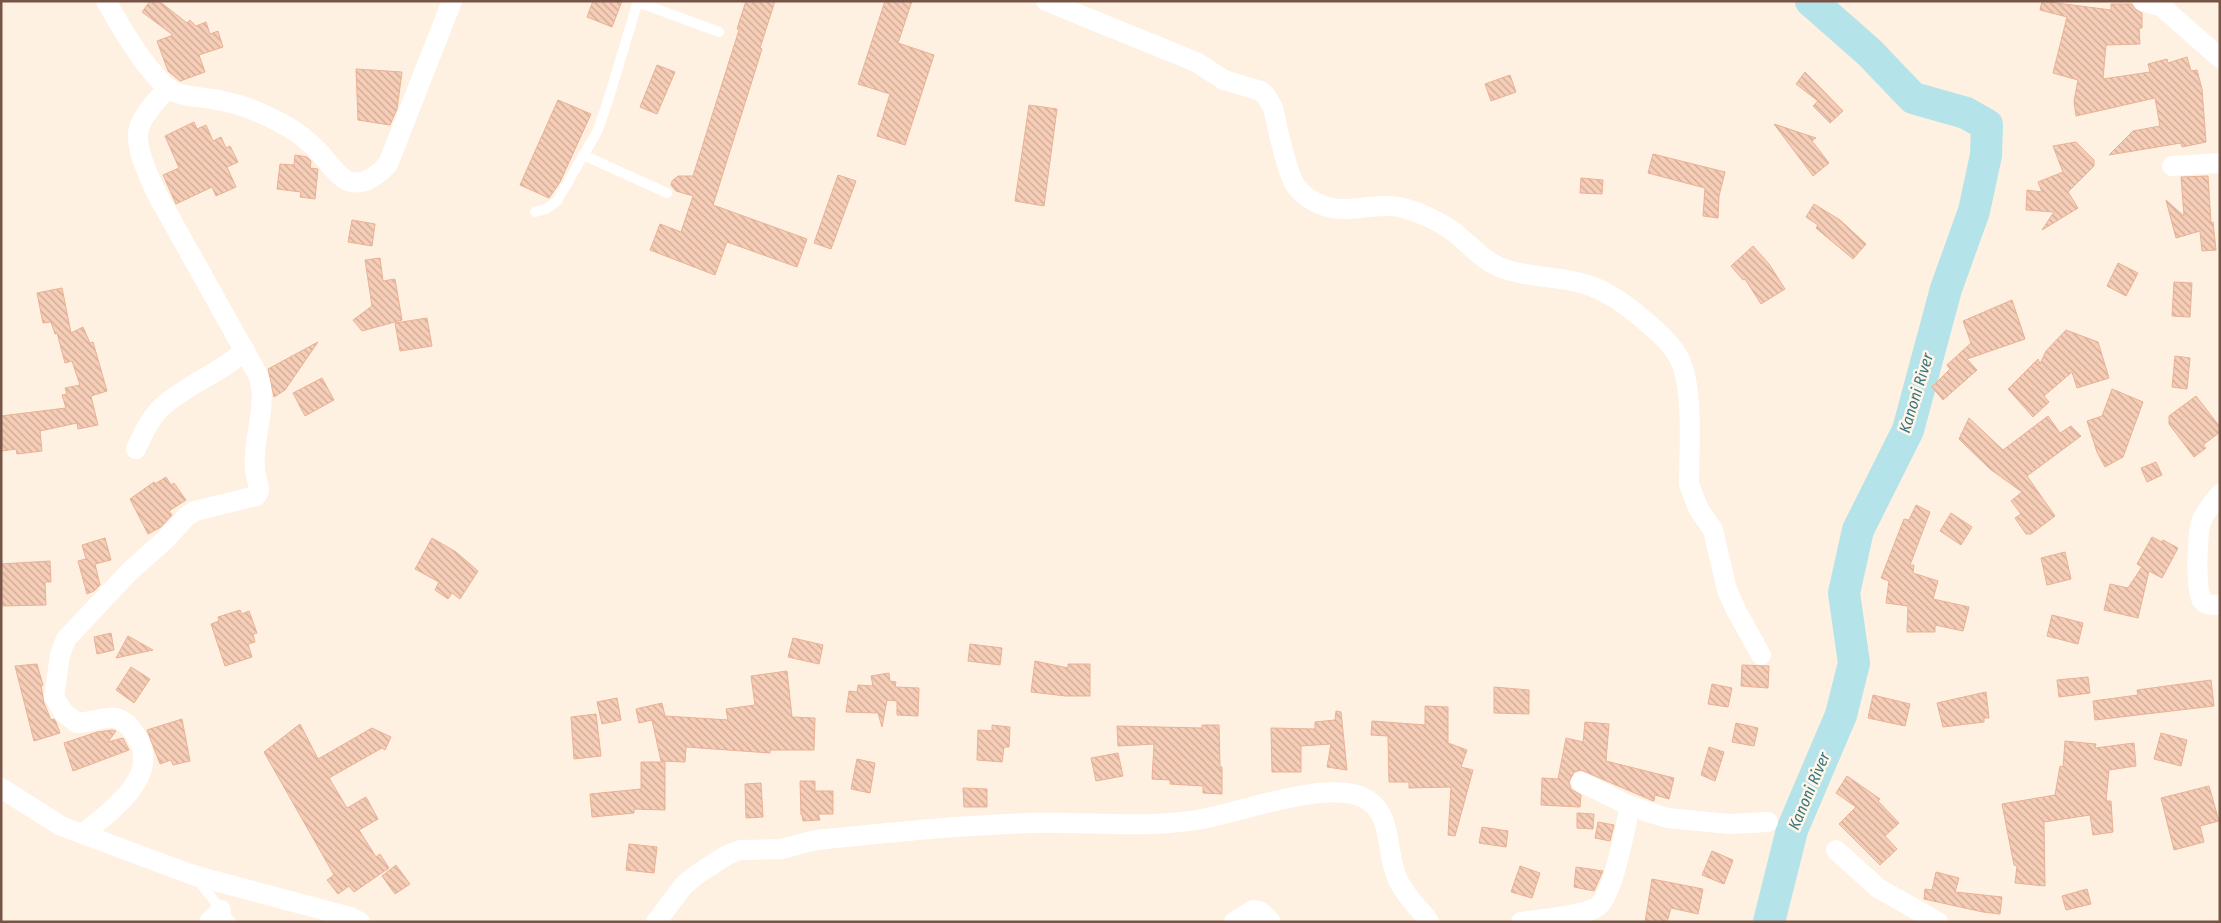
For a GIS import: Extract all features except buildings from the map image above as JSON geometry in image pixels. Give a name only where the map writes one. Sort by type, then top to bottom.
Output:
[{"type":"street","points":[[106,1],[127,36],[168,88],[182,95],[239,105],[268,116],[287,126],[315,147],[341,176],[349,181],[362,182],[376,177],[388,164],[452,1]]},
{"type":"street","points":[[1046,1],[1188,59],[1224,80],[1261,91],[1268,97],[1273,108],[1293,181],[1301,192],[1323,206],[1344,209],[1379,206],[1403,208],[1425,214],[1452,231],[1475,253],[1498,267],[1526,275],[1568,279],[1592,286],[1619,301],[1661,334],[1680,360],[1686,377],[1689,484],[1692,497],[1713,530],[1727,590],[1761,655]]},
{"type":"street","points":[[2143,1],[2162,7],[2220,58]]},
{"type":"street","points":[[83,834],[132,789],[143,767],[143,748],[131,727],[115,718],[77,723],[64,713],[54,697],[60,655],[66,639],[75,627],[187,516],[195,511],[256,496],[260,491],[254,468],[263,394],[258,375],[166,211],[149,178],[141,152],[139,128],[144,117],[168,88]]},
{"type":"street","points":[[2172,166],[2220,163]]},
{"type":"street","points":[[136,449],[147,426],[162,407],[221,369],[245,350]]},
{"type":"street","points":[[2220,494],[2206,513],[2199,530],[2198,583],[2199,594],[2203,602],[2220,605]]},
{"type":"street","points":[[1581,782],[1630,806],[1667,818],[1730,824],[1768,822]]},
{"type":"street","points":[[1,788],[61,826],[193,875],[350,917],[360,922]]},
{"type":"street","points":[[656,922],[684,885],[727,855],[740,850],[768,850],[796,846],[816,840],[943,828],[1031,823],[1172,823],[1197,820],[1294,798],[1349,793],[1363,798],[1378,809],[1388,832],[1389,853],[1399,882],[1424,921]]},
{"type":"street","points":[[1521,922],[1580,912],[1597,907],[1602,902],[1612,882],[1630,806]]},
{"type":"street","points":[[1836,850],[1878,888],[1938,922]]},
{"type":"street","points":[[1234,922],[1253,910],[1261,912],[1271,922]]},
{"type":"lane","points":[[534,212],[546,209],[557,201],[597,132],[608,104],[638,1],[719,32]]},
{"type":"lane","points":[[583,155],[667,193]]},
{"type":"lane","points":[[193,875],[220,918]]},
{"type":"waterway","name":"Kanoni River","points":[[1769,922],[1792,830],[1841,715],[1854,663],[1844,593],[1858,530],[1908,430],[1946,289],[1974,211],[1986,155],[1987,125],[1966,113],[1913,98],[1870,53],[1811,1]]}]
